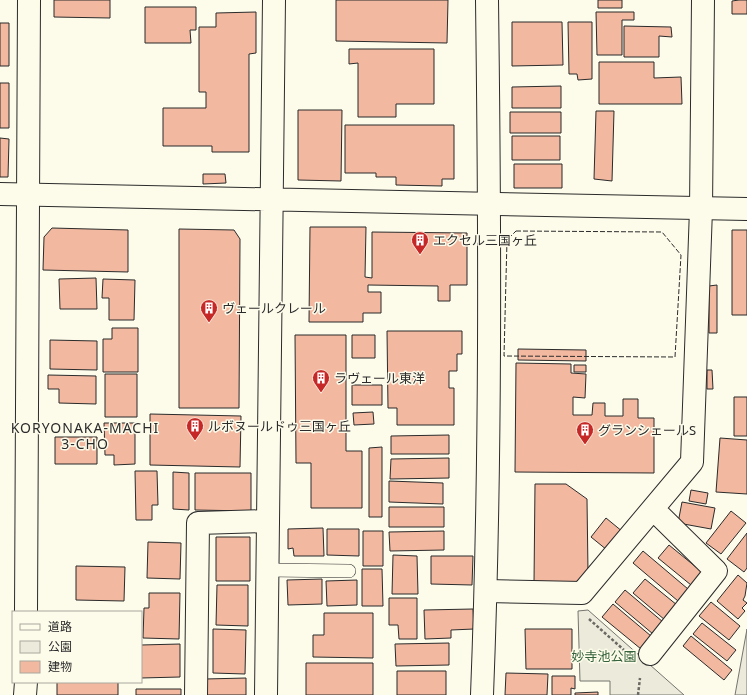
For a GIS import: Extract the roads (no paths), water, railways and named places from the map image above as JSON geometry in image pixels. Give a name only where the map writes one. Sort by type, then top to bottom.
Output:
[{"type":"street","points":[[26,611],[29,0]]},
{"type":"street","points":[[266,695],[274,0]]},
{"type":"street","points":[[482,695],[486,590],[490,204],[487,0]]},
{"type":"street","points":[[486,590],[582,593],[692,462],[701,209],[703,0]]},
{"type":"street","points":[[0,194],[747,209]]},
{"type":"street","points":[[650,654],[716,572],[653,509]]},
{"type":"street","points":[[196,695],[198,523],[268,521]]},
{"type":"street","points":[[26,683],[26,695]]},
{"type":"lane","points":[[268,570],[349,570]]},
{"type":"place","name":"エクセル三国ヶ丘","points":[[420,255]]},
{"type":"place","name":"ヴェールクレール","points":[[209,323]]},
{"type":"place","name":"ラヴェール東洋","points":[[321,393]]},
{"type":"place","name":"ルボヌールドゥ三国ヶ丘","points":[[195,441]]},
{"type":"place","name":"グランシェールS","points":[[585,445]]},
{"type":"district","name":"KORYONAKA-MACHI 3-CHO","points":[[85,436]]},
{"type":"park label","name":"妙寺池公園","points":[[604,656]]}]
